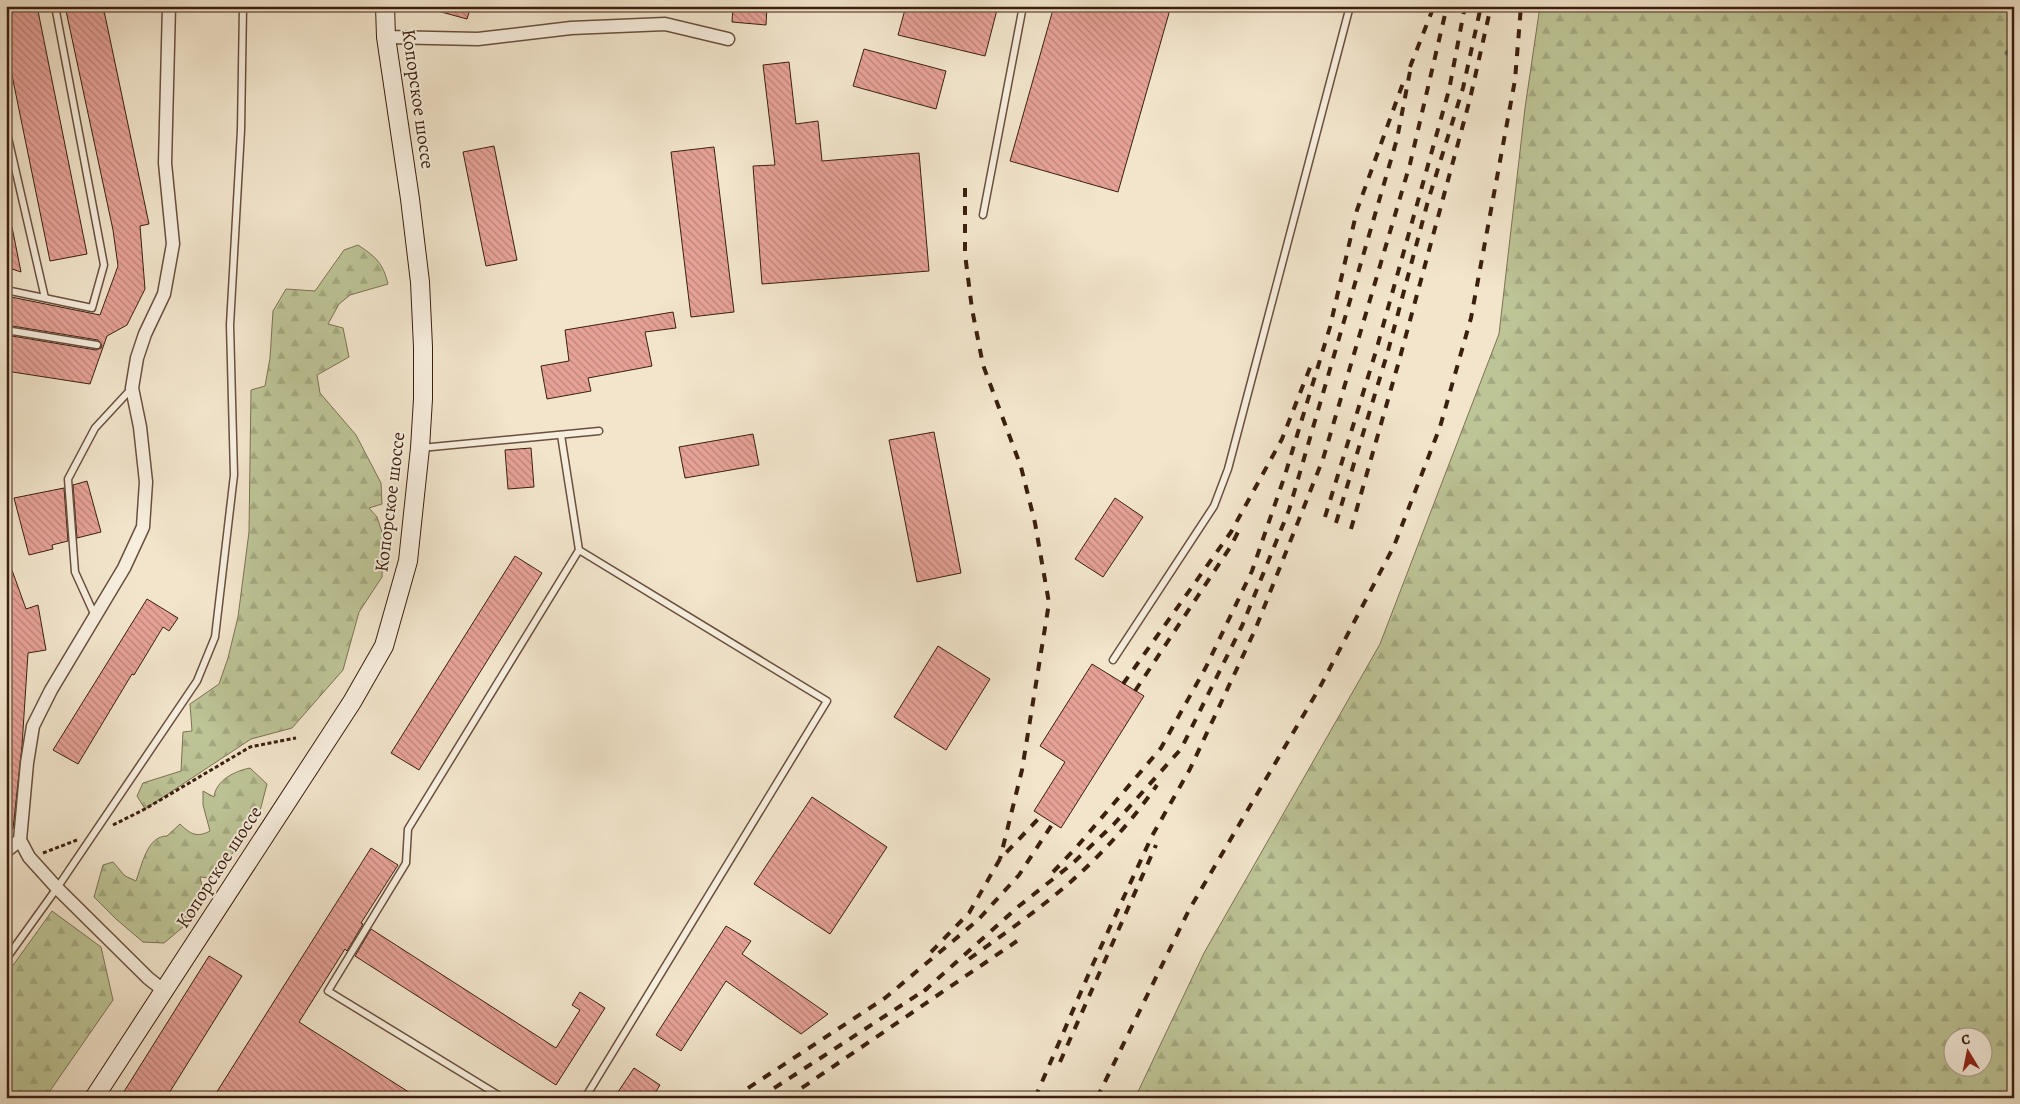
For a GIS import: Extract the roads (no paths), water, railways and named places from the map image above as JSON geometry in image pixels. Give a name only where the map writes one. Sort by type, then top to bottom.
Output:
[{"type":"main road","name":"Копорское шоссе","points":[[94,1098],[352,702],[384,646],[408,561],[420,448],[423,347],[420,282],[410,199],[386,37],[385,6]]},
{"type":"street","points":[[163,990],[148,978],[57,888],[29,857],[20,840],[27,764],[33,726],[51,690],[124,568],[143,527],[146,482],[140,427],[132,388],[137,358],[145,334],[164,294],[173,244],[165,162],[169,6]]},
{"type":"street","points":[[386,37],[478,39],[571,28],[666,24],[728,39]]},
{"type":"street","points":[[6,851],[20,840]]},
{"type":"lane","points":[[6,290],[92,308],[104,265],[55,6]]},
{"type":"lane","points":[[6,958],[57,888],[197,681],[215,637],[234,475],[230,325],[241,130],[244,6]]},
{"type":"lane","points":[[984,215],[1023,6]]},
{"type":"lane","points":[[1113,660],[1214,506],[1228,469],[1350,6]]},
{"type":"lane","points":[[6,128],[46,298]]},
{"type":"lane","points":[[6,330],[97,345]]},
{"type":"lane","points":[[95,618],[75,572],[68,479],[95,428],[132,388]]},
{"type":"lane","points":[[420,448],[598,431]]},
{"type":"lane","points":[[503,1098],[328,991],[406,863],[408,829],[579,550],[562,434]]},
{"type":"lane","points":[[579,550],[827,701],[585,1098]]},
{"type":"waterway","points":[[2007,53],[2014,46]]},
{"type":"railway","points":[[1410,67],[1434,6]]},
{"type":"railway","points":[[1035,1098],[1093,964],[1152,836],[1190,769],[1255,630],[1323,459],[1410,164],[1447,6]]},
{"type":"railway","points":[[1325,517],[1376,351],[1449,90],[1465,6]]},
{"type":"railway","points":[[1336,523],[1388,351],[1428,201],[1463,88],[1481,6]]},
{"type":"railway","points":[[1351,529],[1470,99],[1491,6]]},
{"type":"railway","points":[[1097,1098],[1189,910],[1320,687],[1394,546],[1440,427],[1471,318],[1515,80],[1521,6]]},
{"type":"railway","points":[[924,991],[1019,906],[1072,864],[1114,824],[1181,749],[1242,626],[1289,510],[1397,139],[1412,61]]},
{"type":"railway","points":[[1053,872],[1161,748],[1206,667],[1252,571],[1285,475],[1330,327],[1357,210],[1403,83]]},
{"type":"railway","points":[[965,188],[965,254],[972,309],[983,365],[1021,467],[1035,523],[1049,603],[1022,770],[1000,859]]},
{"type":"railway","points":[[1123,684],[1231,532],[1282,439],[1313,360]]},
{"type":"railway","points":[[1135,691],[1231,546],[1238,532]]},
{"type":"railway","points":[[969,959],[1037,909],[1076,877],[1119,833],[1157,785]]},
{"type":"railway","points":[[931,952],[969,913],[1000,859],[1042,815]]},
{"type":"railway","points":[[733,1098],[885,998],[978,920],[1019,875],[1053,823]]},
{"type":"railway","points":[[1060,1062],[1156,845]]},
{"type":"railway","points":[[787,1098],[1017,941]]},
{"type":"railway","points":[[759,1098],[928,988]]}]
